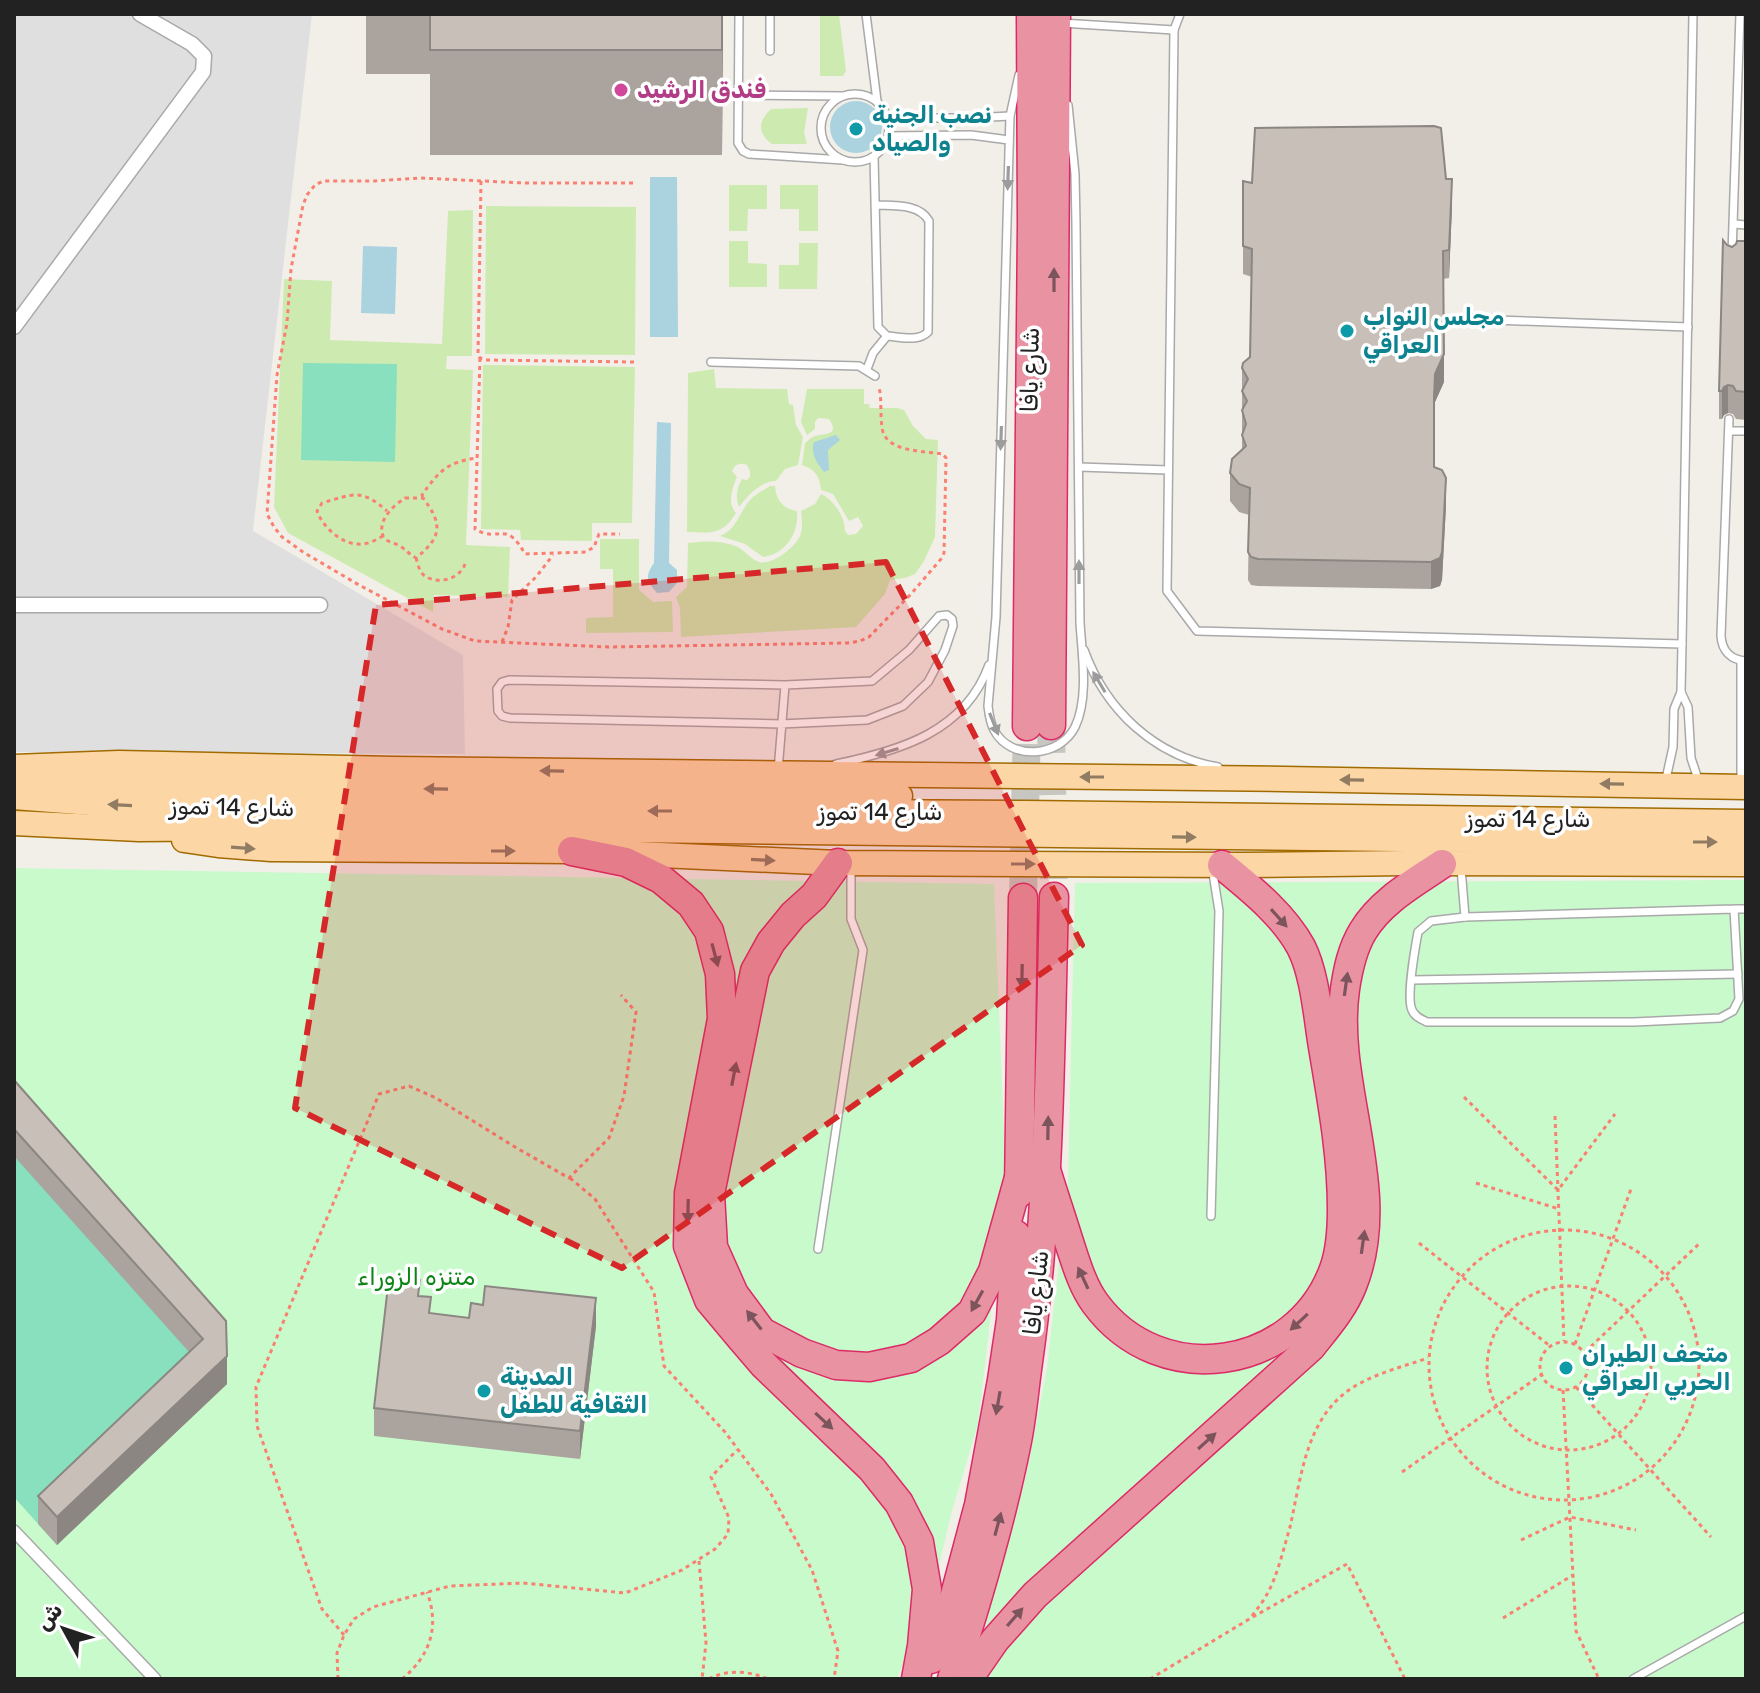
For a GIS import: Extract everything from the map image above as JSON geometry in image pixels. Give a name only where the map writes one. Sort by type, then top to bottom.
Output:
[{"type":"highway","name":"شارع يافا","points":[[1039,726],[1032,225],[1043,17]]},
{"type":"highway","points":[[572,851],[626,862],[661,879],[691,904],[709,931],[720,974],[722,1019],[689,1193],[688,1246],[709,1300],[763,1364],[872,1469],[899,1503],[919,1542],[927,1589],[916,1679]]},
{"type":"highway","points":[[845,863],[778,933],[755,971],[710,1194],[713,1247],[734,1294],[762,1332],[802,1353],[836,1365],[869,1367],[911,1358],[939,1341],[972,1312],[993,1271],[1033,1174]]},
{"type":"highway","points":[[968,1679],[995,1640],[1035,1595],[1311,1347],[1336,1316],[1352,1287],[1365,1231],[1365,1190],[1344,1043],[1343,1004],[1349,964],[1363,930],[1383,906],[1407,887],[1452,864]]},
{"type":"highway","points":[[1033,1174],[1095,1303],[1116,1326],[1142,1345],[1171,1356],[1205,1360],[1232,1356],[1261,1348],[1293,1329],[1317,1305],[1335,1268],[1342,1234],[1342,1198],[1340,1154],[1314,989],[1302,950],[1283,920],[1216,865]]},
{"type":"highway","name":"شارع يافا","points":[[923,1679],[955,1595],[979,1505],[992,1438],[1033,1174],[1054,897]]},
{"type":"highway","name":"شارع يافا","points":[[952,1679],[978,1601],[1017,1444],[1035,1311],[1023,898]]},
{"type":"main road","name":"شارع 14 تموز","points":[[14,767],[119,763],[1284,779],[1700,786],[1744,794]]},
{"type":"main road","points":[[14,783],[1744,794]]},
{"type":"main road","name":"شارع 14 تموز","points":[[14,797],[129,806],[384,810],[1025,813],[1746,822]]},
{"type":"main road","name":"شارع 14 تموز","points":[[14,823],[139,829],[367,827],[1746,843]]},
{"type":"main road","points":[[139,829],[191,841],[245,848],[572,851],[845,863],[1746,864]]},
{"type":"street","points":[[14,327],[203,72],[204,56],[192,44],[140,14]]},
{"type":"street","points":[[14,605],[320,605]]},
{"type":"street","points":[[14,1531],[155,1679]]},
{"type":"lane","points":[[739,14],[738,143],[743,151],[853,162],[874,157],[886,144],[889,118],[877,101],[867,95],[855,93],[844,96],[833,101],[826,110],[821,133],[832,154],[843,160]]},
{"type":"lane","points":[[770,14],[770,51]]},
{"type":"lane","points":[[866,14],[877,101]]},
{"type":"lane","points":[[1180,14],[1174,30],[1167,591],[1197,631],[1682,644]]},
{"type":"lane","points":[[1664,785],[1672,757],[1674,709],[1681,692],[1693,14]]},
{"type":"lane","points":[[1731,268],[1743,32],[1740,14]]},
{"type":"lane","points":[[1043,17],[1174,30]]},
{"type":"lane","points":[[1043,17],[1064,73]]},
{"type":"lane","points":[[1043,17],[1010,116],[996,617],[988,706],[994,731],[1015,749],[1028,752],[1039,752],[1065,740],[1074,729],[1082,700],[1075,174],[1067,98]]},
{"type":"lane","points":[[738,95],[844,96]]},
{"type":"lane","points":[[889,118],[1010,116]]},
{"type":"lane","points":[[889,136],[971,135],[1009,140]]},
{"type":"lane","points":[[874,157],[875,205],[878,327],[887,336],[924,336],[928,332],[929,221],[924,212],[916,209],[875,205]]},
{"type":"lane","points":[[1734,224],[1746,225]]},
{"type":"lane","points":[[1495,320],[1688,327]]},
{"type":"lane","points":[[867,369],[873,353],[887,336]]},
{"type":"lane","points":[[711,362],[859,366],[875,376]]},
{"type":"lane","points":[[1729,419],[1721,636],[1724,649],[1734,659],[1743,661],[1744,794]]},
{"type":"lane","points":[[1729,431],[1746,431]]},
{"type":"lane","points":[[1079,467],[1168,470]]},
{"type":"lane","points":[[947,615],[952,619],[953,626],[945,650],[928,682],[903,706],[867,720],[781,724],[510,718],[498,711],[497,689],[502,682],[509,680],[785,685],[872,681],[909,650],[939,616],[947,615]]},
{"type":"lane","points":[[785,685],[781,724],[782,774],[892,751],[930,733],[963,707],[983,683],[994,643]]},
{"type":"lane","points":[[1081,643],[1100,685],[1119,711],[1142,734],[1169,752],[1200,764],[1284,779]]},
{"type":"lane","points":[[1681,692],[1688,707],[1691,758],[1700,786]]},
{"type":"lane","points":[[818,1249],[863,950],[851,919],[845,863]]},
{"type":"lane","points":[[1452,864],[1465,917]]},
{"type":"lane","points":[[1211,1216],[1219,911],[1216,865]]},
{"type":"lane","points":[[1734,909],[1739,999],[1733,1011],[1720,1018],[1634,1022],[1427,1022],[1417,1017],[1411,1009],[1418,932],[1431,921],[1465,917],[1734,909],[1746,909]]},
{"type":"lane","points":[[1412,980],[1738,974]]},
{"type":"lane","points":[[1633,1679],[1746,1616]]},
{"type":"path","points":[[633,183],[524,183],[421,178],[323,181],[315,185],[307,195],[297,231],[287,323],[277,375],[267,514],[282,537],[359,585],[442,629],[475,641],[609,647],[848,643],[869,637],[944,553],[946,458],[943,454],[902,448],[888,442],[882,431],[881,390],[875,376]]},
{"type":"path","points":[[481,181],[475,529],[482,533],[509,534],[516,538],[525,554],[586,552],[594,547],[599,534],[620,534]]},
{"type":"path","points":[[480,358],[634,362]]},
{"type":"path","points":[[423,498],[436,476],[448,466],[477,458]]},
{"type":"path","points":[[383,536],[373,542],[356,545],[324,526],[317,511],[322,503],[360,494],[375,500],[388,512]]},
{"type":"path","points":[[383,536],[388,512],[405,498],[423,498],[436,519],[437,535],[416,558]]},
{"type":"path","points":[[383,536],[416,558],[425,576],[453,578],[463,571],[465,564]]},
{"type":"path","points":[[502,642],[512,600],[536,577],[554,553]]},
{"type":"path","points":[[569,1178],[609,1138],[624,1096],[636,1012],[621,995]]},
{"type":"path","points":[[344,1635],[322,1609],[292,1525],[257,1426],[256,1387],[379,1094],[409,1086],[436,1098],[569,1178],[595,1199],[654,1292],[664,1366],[725,1432],[771,1494],[812,1570],[838,1651],[834,1679]]},
{"type":"path","points":[[1464,1097],[1558,1190]]},
{"type":"path","points":[[1558,1190],[1615,1114]]},
{"type":"path","points":[[1555,1116],[1564,1341]]},
{"type":"path","points":[[1476,1183],[1559,1209]]},
{"type":"path","points":[[1575,1344],[1631,1189]]},
{"type":"path","points":[[1560,1230],[1587,1231],[1613,1238],[1639,1252],[1666,1275],[1687,1308],[1699,1351],[1697,1395],[1680,1436],[1651,1470],[1612,1492],[1569,1502],[1522,1495],[1481,1474],[1449,1439],[1432,1400],[1428,1358],[1437,1317],[1461,1276],[1487,1253],[1521,1236],[1560,1230]]},
{"type":"path","points":[[1419,1243],[1550,1346]]},
{"type":"path","points":[[1585,1352],[1700,1243]]},
{"type":"path","points":[[1562,1286],[1594,1290],[1612,1298],[1628,1311],[1643,1333],[1650,1360],[1648,1388],[1637,1413],[1618,1433],[1593,1446],[1566,1450],[1545,1447],[1525,1438],[1508,1424],[1496,1406],[1488,1383],[1487,1358],[1494,1335],[1508,1313],[1542,1290],[1562,1286]]},
{"type":"path","points":[[1564,1341],[1575,1344],[1588,1359],[1587,1375],[1576,1387],[1563,1390],[1550,1386],[1541,1375],[1541,1359],[1550,1346],[1564,1341]]},
{"type":"path","points":[[1251,1618],[1268,1594],[1289,1528],[1307,1451],[1324,1416],[1337,1400],[1362,1382],[1428,1358]]},
{"type":"path","points":[[1402,1472],[1541,1375]]},
{"type":"path","points":[[1576,1387],[1711,1537]]},
{"type":"path","points":[[1563,1390],[1576,1631],[1599,1679]]},
{"type":"path","points":[[338,1679],[337,1653],[344,1635],[354,1619],[373,1607],[450,1586],[523,1583],[625,1593],[699,1561],[728,1534],[729,1518],[711,1477],[738,1449]]},
{"type":"path","points":[[1521,1540],[1570,1517],[1636,1530]]},
{"type":"path","points":[[699,1561],[706,1643],[702,1679]]},
{"type":"path","points":[[1150,1679],[1347,1564],[1405,1679]]},
{"type":"path","points":[[1503,1618],[1573,1575]]},
{"type":"path","points":[[402,1679],[416,1668],[433,1632],[433,1607],[427,1592]]},
{"type":"path","points":[[709,1679],[726,1672],[754,1673],[768,1679]]},
{"type":"highlighted area","points":[[886,562],[1082,945],[622,1268],[295,1108],[376,605]]},
{"type":"shaded area","points":[[14,14],[312,14],[253,531],[463,655],[465,754],[14,752]]},
{"type":"green space","points":[[785,14],[839,14],[846,71],[843,76],[820,76],[820,16]]},
{"type":"green space","points":[[808,108],[804,133],[807,144],[772,144],[764,136],[762,122],[771,109]]},
{"type":"green space","points":[[729,185],[767,185],[767,209],[748,209],[747,231],[729,231]]},
{"type":"green space","points":[[780,185],[818,185],[818,231],[799,231],[799,209],[780,209]]},
{"type":"green space","points":[[486,206],[636,207],[635,355],[485,354]]},
{"type":"green space","points":[[473,210],[472,356],[447,356],[446,369],[473,370],[466,545],[510,547],[508,597],[434,595],[433,612],[288,533],[274,507],[284,279],[332,281],[330,340],[442,344],[448,211]]},
{"type":"green space","points":[[729,241],[748,241],[748,263],[767,264],[767,287],[729,287]]},
{"type":"green space","points":[[799,243],[818,243],[817,289],[779,289],[779,265],[799,265]]},
{"type":"green space","points":[[303,363],[397,364],[395,462],[301,460]]},
{"type":"green space","points":[[483,365],[635,367],[632,523],[592,523],[592,541],[521,540],[520,530],[481,529]]},
{"type":"green space","points":[[714,369],[716,388],[787,389],[796,425],[803,437],[798,465],[785,469],[776,481],[760,486],[739,507],[739,485],[742,479],[750,477],[750,471],[747,465],[736,465],[732,471],[737,477],[731,500],[736,513],[731,520],[716,531],[687,532],[688,373]]},
{"type":"green space","points":[[807,389],[864,389],[864,404],[869,404],[870,408],[904,410],[913,426],[926,439],[938,440],[935,537],[924,561],[915,574],[890,580],[885,594],[856,627],[681,637],[680,608],[676,597],[687,587],[688,543],[726,543],[738,547],[759,562],[770,561],[782,555],[797,540],[802,530],[801,511],[815,504],[821,494],[838,510],[848,535],[856,534],[863,526],[858,517],[849,521],[833,494],[821,490],[816,474],[802,465],[805,443],[815,436],[830,433],[833,428],[829,419],[818,418],[815,429],[807,435],[801,422]]},
{"type":"green space","points":[[775,486],[784,506],[797,511],[797,519],[793,534],[784,547],[763,557],[745,544],[720,536],[735,524],[753,497]]},
{"type":"green space","points":[[600,539],[639,539],[639,590],[653,602],[672,601],[673,632],[586,633],[586,618],[613,617],[613,569],[600,569]]},
{"type":"green space","name":"متنزه الزوراء","points":[[14,868],[994,884],[1006,1184],[978,1424],[933,1590],[897,1679],[14,1679]]},
{"type":"green space","points":[[1746,880],[1746,1679],[975,1679],[991,1601],[1025,1480],[1047,1368],[1068,1180],[1075,883]]},
{"type":"green space","points":[[14,1108],[226,1349],[57,1545],[14,1497]]},
{"type":"water","points":[[856,101],[875,108],[882,127],[875,146],[856,153],[837,146],[830,127],[837,108]]},
{"type":"water","points":[[650,177],[677,177],[678,337],[650,337]]},
{"type":"water","points":[[363,246],[397,247],[395,314],[361,313]]},
{"type":"water","points":[[657,422],[671,423],[669,563],[677,570],[677,583],[669,592],[657,593],[648,578],[654,563]]},
{"type":"water","points":[[836,435],[840,440],[828,450],[829,470],[824,472],[815,458],[814,442]]},
{"type":"building","points":[[430,14],[722,14],[722,50],[430,50]]},
{"type":"building","name":"مجلس النواب العراقي","points":[[1255,128],[1441,128],[1446,179],[1452,179],[1449,250],[1443,251],[1444,354],[1435,374],[1434,397],[1434,467],[1442,470],[1446,478],[1440,558],[1431,562],[1251,557],[1248,552],[1250,488],[1239,484],[1230,473],[1232,459],[1246,446],[1242,435],[1246,424],[1242,410],[1247,401],[1242,391],[1248,379],[1242,368],[1250,357],[1252,249],[1243,246],[1243,181],[1252,183]]},
{"type":"building","points":[[1723,240],[1732,247],[1737,241],[1746,241],[1746,392],[1736,391],[1728,385],[1719,391]]},
{"type":"building","points":[[14,1080],[226,1321],[227,1356],[57,1517],[38,1496],[203,1339],[14,1129]]},
{"type":"building","name":"المدينة الثقافية للطفل","points":[[389,1277],[420,1280],[418,1296],[431,1297],[429,1313],[469,1318],[471,1303],[483,1305],[485,1286],[596,1298],[580,1431],[374,1408]]},
{"type":"tunnel","points":[[1051,725],[1054,897]]},
{"type":"tunnel","points":[[1023,898],[1027,726]]},
{"type":"place","name":"فندق الرشيد","points":[[621,90]]},
{"type":"place","name":"نصب الجنية والصياد","points":[[856,129]]},
{"type":"place","name":"مجلس النواب العراقي","points":[[1347,331]]},
{"type":"place","name":"متحف الطيران الحربي العراقي","points":[[1566,1368]]},
{"type":"place","name":"المدينة الثقافية للطفل","points":[[484,1391]]}]
